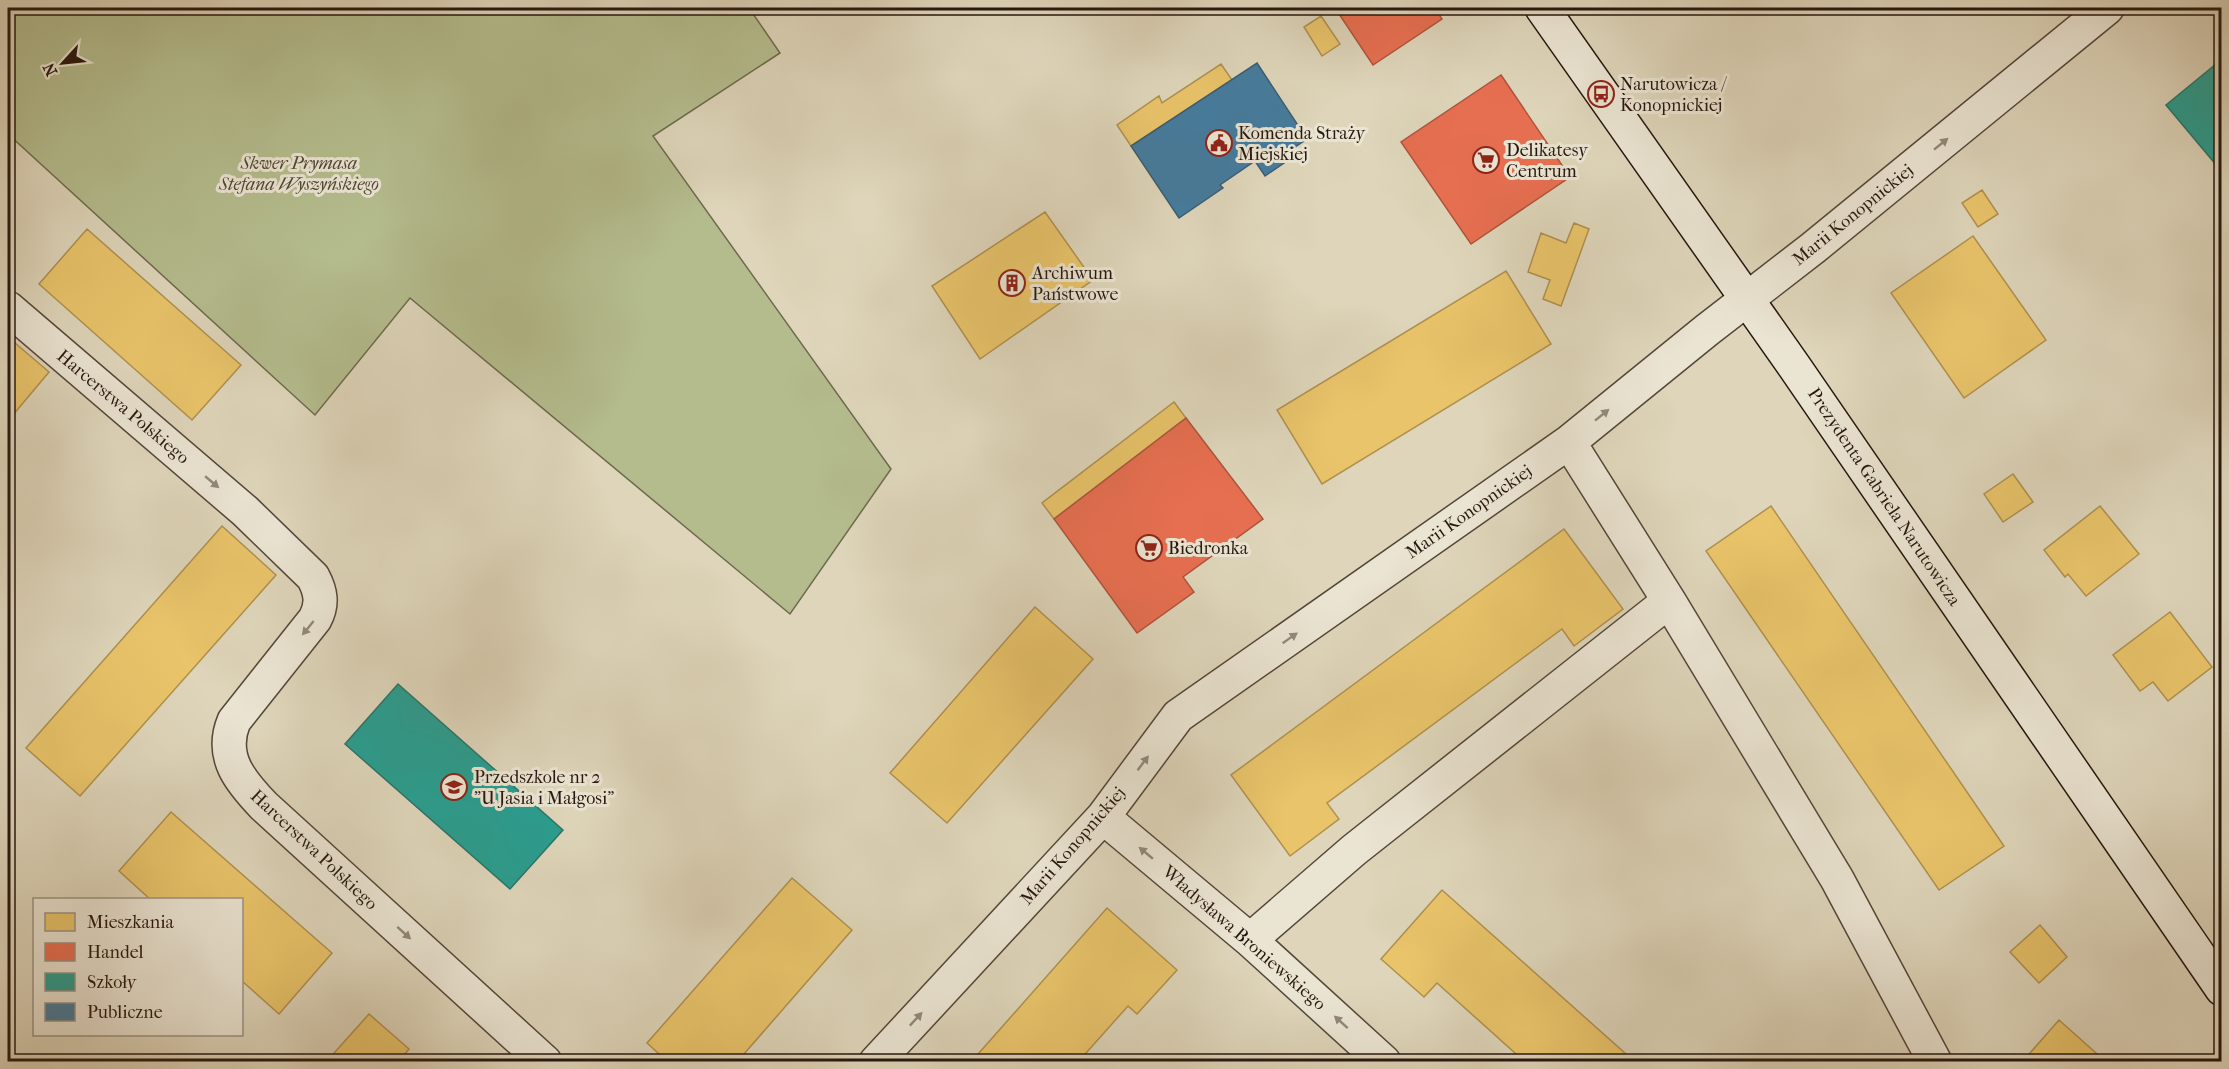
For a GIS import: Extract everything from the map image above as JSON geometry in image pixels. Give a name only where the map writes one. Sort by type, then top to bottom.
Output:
[{"type":"street","name":"Prezydenta Gabriela Narutowicza","points":[[1542,8],[1748,299],[2222,989]]},
{"type":"street","name":"Marii Konopnickiej","points":[[876,1062],[1102,817],[1178,716],[1569,442],[1813,248],[2107,8]]},
{"type":"street","name":"Harcerstwa Polskiego","points":[[8,308],[245,511],[313,577],[320,589],[320,610],[234,722],[228,742],[233,768],[240,780],[264,806],[545,1062]]},
{"type":"street","points":[[1569,442],[1669,601],[1837,879],[1935,1062]]},
{"type":"street","points":[[1250,940],[1354,850],[1669,601]]},
{"type":"street","name":"Władysława Broniewskiego","points":[[1102,817],[1250,940],[1384,1062]]},
{"type":"green space","name":"Skwer Prymasa Stefana Wyszyńskiego","points":[[13,8],[749,8],[780,53],[653,136],[891,469],[790,614],[410,298],[315,415],[8,134],[8,14]]},
{"type":"building: Mieszkania","points":[[1321,16],[1340,44],[1322,56],[1304,27]]},
{"type":"building: Mieszkania","points":[[1221,64],[1232,80],[1131,146],[1117,125],[1159,96],[1162,103]]},
{"type":"building: Mieszkania","points":[[1982,190],[1998,214],[1978,227],[1962,203]]},
{"type":"building: Mieszkania","name":"Archiwum Państwowe","points":[[1045,212],[1093,280],[980,359],[932,286]]},
{"type":"building: Mieszkania","points":[[1574,223],[1589,229],[1561,306],[1543,299],[1550,280],[1528,272],[1541,233],[1566,243]]},
{"type":"building: Mieszkania","points":[[87,229],[241,365],[192,420],[39,284]]},
{"type":"building: Mieszkania","points":[[1973,236],[2046,340],[1964,398],[1891,293]]},
{"type":"building: Mieszkania","points":[[1506,271],[1551,344],[1322,484],[1277,410]]},
{"type":"building: Mieszkania","points":[[8,337],[49,372],[8,421]]},
{"type":"building: Mieszkania","points":[[1174,402],[1186,418],[1054,519],[1042,503]]},
{"type":"building: Mieszkania","points":[[2013,474],[2033,502],[2003,522],[1984,494]]},
{"type":"building: Mieszkania","points":[[1771,506],[2004,846],[1939,890],[1706,551]]},
{"type":"building: Mieszkania","points":[[2100,506],[2139,554],[2086,596],[2068,574],[2065,577],[2044,550]]},
{"type":"building: Mieszkania","points":[[222,526],[276,575],[80,796],[26,748]]},
{"type":"building: Mieszkania","points":[[1564,529],[1623,609],[1574,646],[1562,629],[1327,803],[1339,819],[1290,856],[1231,775]]},
{"type":"building: Mieszkania","points":[[1035,607],[1093,659],[947,823],[890,773]]},
{"type":"building: Mieszkania","points":[[2170,612],[2212,667],[2168,701],[2153,682],[2140,691],[2113,655]]},
{"type":"building: Mieszkania","points":[[171,812],[332,953],[279,1014],[243,982],[243,898],[149,898],[119,871]]},
{"type":"building: Mieszkania","points":[[792,878],[852,930],[737,1062],[668,1062],[647,1043]]},
{"type":"building: Mieszkania","points":[[1442,890],[1635,1062],[1525,1062],[1437,983],[1424,997],[1381,959]]},
{"type":"building: Mieszkania","points":[[1107,908],[1177,970],[1137,1014],[1128,1006],[1078,1062],[971,1062]]},
{"type":"building: Mieszkania","points":[[2040,925],[2067,957],[2039,983],[2010,952]]},
{"type":"building: Mieszkania","points":[[369,1014],[409,1049],[398,1062],[326,1062]]},
{"type":"building: Mieszkania","points":[[2059,1020],[2106,1062],[2023,1061]]},
{"type":"building: Handel","points":[[1335,8],[1435,8],[1442,19],[1373,65]]},
{"type":"building: Handel","name":"Delikatesy Centrum","points":[[1501,75],[1570,177],[1471,244],[1401,142]]},
{"type":"building: Handel","name":"Biedronka","points":[[1186,418],[1263,519],[1183,577],[1194,592],[1137,633],[1054,519]]},
{"type":"building: Szkoły","points":[[2222,59],[2222,172],[2166,105]]},
{"type":"building: Szkoły","name":"Przedszkole nr 2 \"U Jasia i Małgosi\"","points":[[398,684],[563,830],[510,889],[345,744]]},
{"type":"building: Publiczne","name":"Komenda Straży Miejskiej","points":[[1257,63],[1307,139],[1280,157],[1284,163],[1265,176],[1255,161],[1220,185],[1223,188],[1179,218],[1131,146]]},
{"type":"place","name":"Narutowicza / Konopnickiej","points":[[1601,94]]},
{"type":"place","name":"Komenda Straży Miejskiej","points":[[1219,143]]},
{"type":"place","name":"Delikatesy Centrum","points":[[1486,160]]},
{"type":"place","name":"Archiwum Państwowe","points":[[1012,283]]},
{"type":"place","name":"Biedronka","points":[[1149,548]]},
{"type":"place","name":"Przedszkole nr 2 \"U Jasia i Małgosi\"","points":[[454,787]]}]
